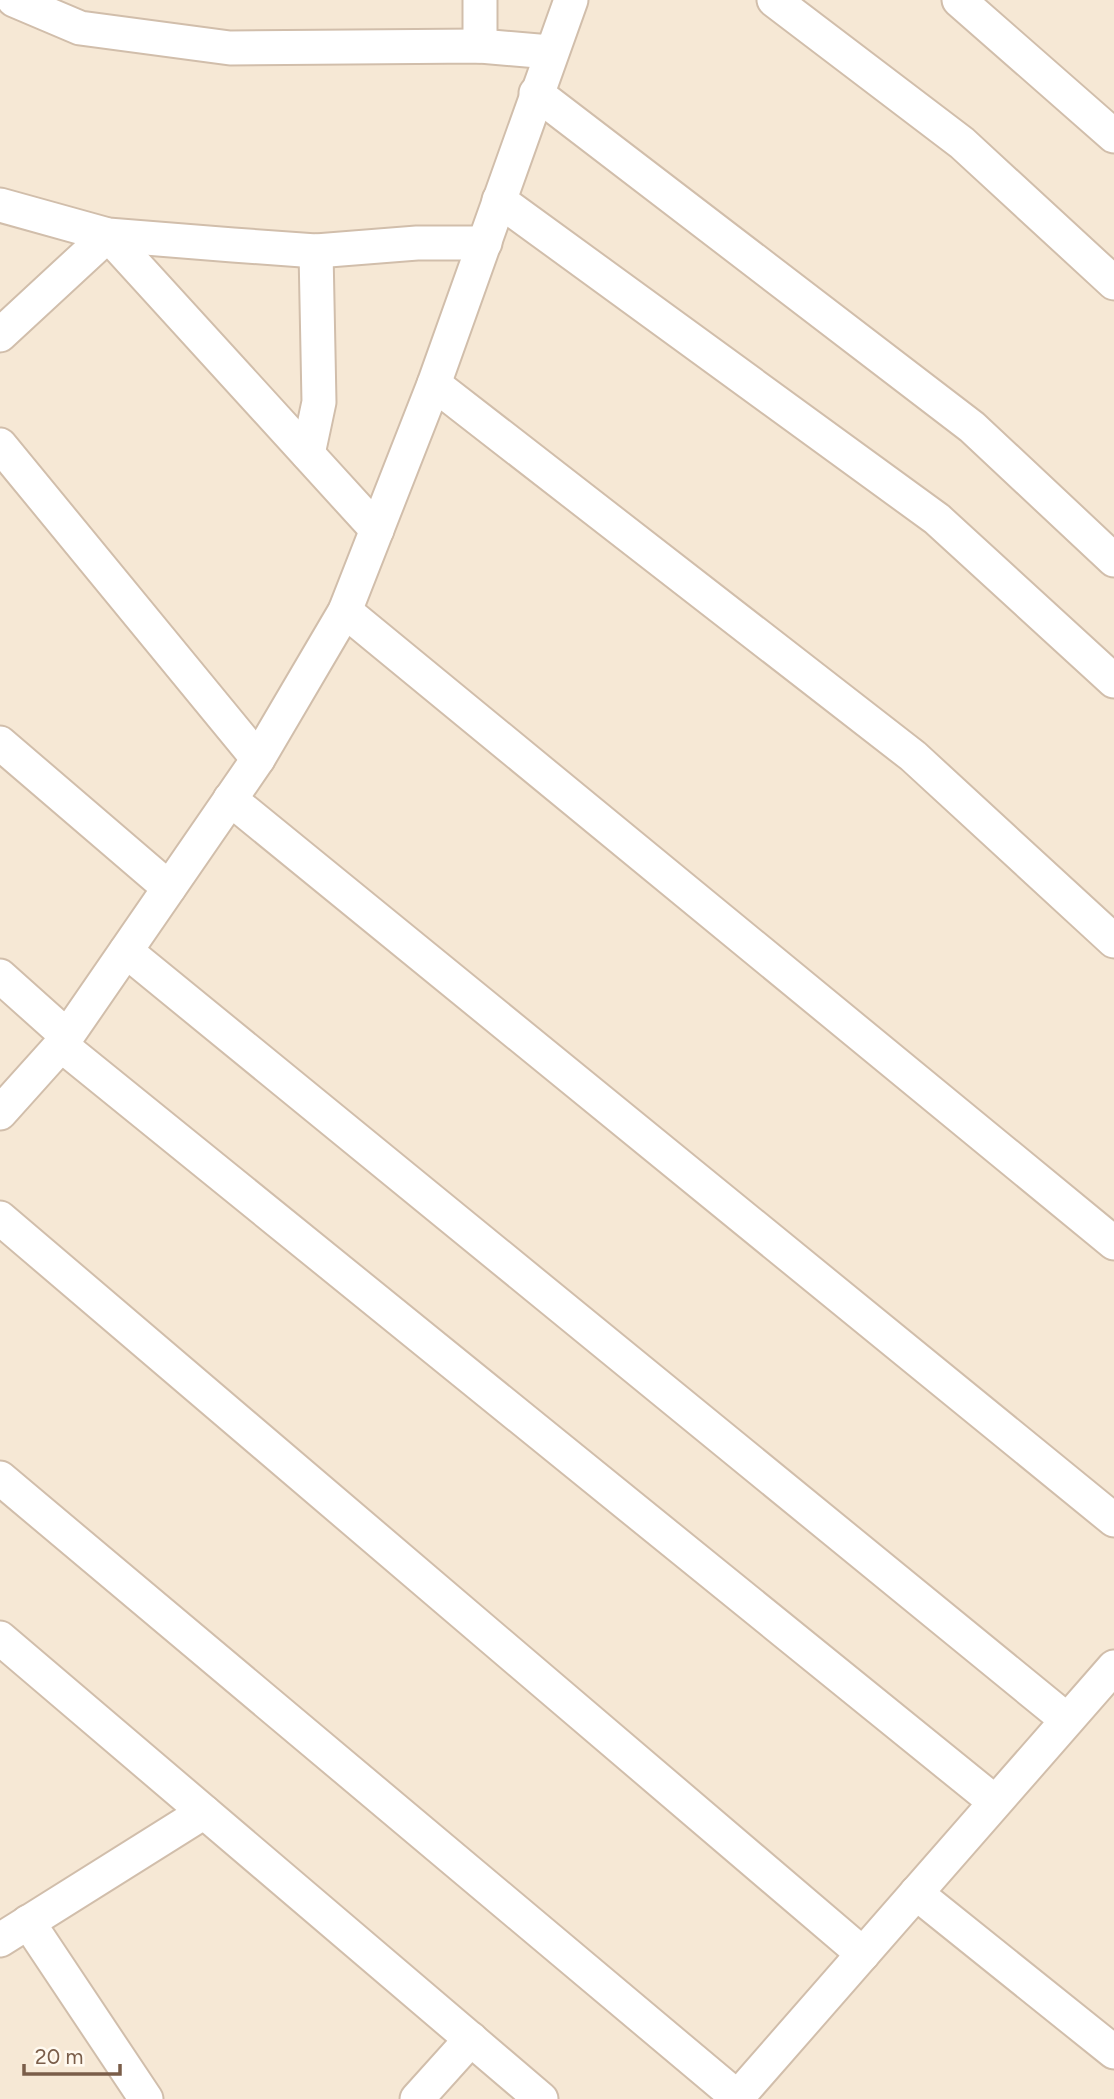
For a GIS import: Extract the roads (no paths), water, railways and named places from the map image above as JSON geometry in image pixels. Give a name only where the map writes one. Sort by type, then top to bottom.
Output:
[{"type":"street","points":[[0,9],[8,0]]},
{"type":"street","points":[[14,0],[80,28],[230,48],[480,46],[550,52]]},
{"type":"street","points":[[480,0],[480,46]]},
{"type":"street","points":[[0,1113],[64,1040],[258,759],[345,611],[434,384],[550,52],[571,0]]},
{"type":"street","points":[[775,0],[962,143],[1114,283]]},
{"type":"street","points":[[958,0],[1114,136]]},
{"type":"street","points":[[536,93],[972,427],[1114,560]]},
{"type":"street","points":[[499,200],[937,519],[1114,681]]},
{"type":"street","points":[[0,205],[108,235],[316,251],[417,243],[485,243]]},
{"type":"street","points":[[0,335],[108,235]]},
{"type":"street","points":[[108,235],[377,530]]},
{"type":"street","points":[[308,454],[319,402],[316,251]]},
{"type":"street","points":[[434,384],[913,756],[1114,941]]},
{"type":"street","points":[[0,444],[258,759]]},
{"type":"street","points":[[345,611],[1114,1243]]},
{"type":"street","points":[[0,743],[169,888]]},
{"type":"street","points":[[230,799],[1114,1520]]},
{"type":"street","points":[[126,951],[1067,1720]]},
{"type":"street","points":[[0,976],[64,1040],[995,1802]]},
{"type":"street","points":[[0,1218],[863,1954]]},
{"type":"street","points":[[0,1478],[736,2098],[1114,1667]]},
{"type":"street","points":[[5,1650],[204,1812],[541,2099]]},
{"type":"street","points":[[0,1940],[204,1812]]},
{"type":"street","points":[[916,1893],[1111,2043]]},
{"type":"street","points":[[28,1922],[146,2099]]},
{"type":"street","points":[[417,2099],[471,2039]]}]
